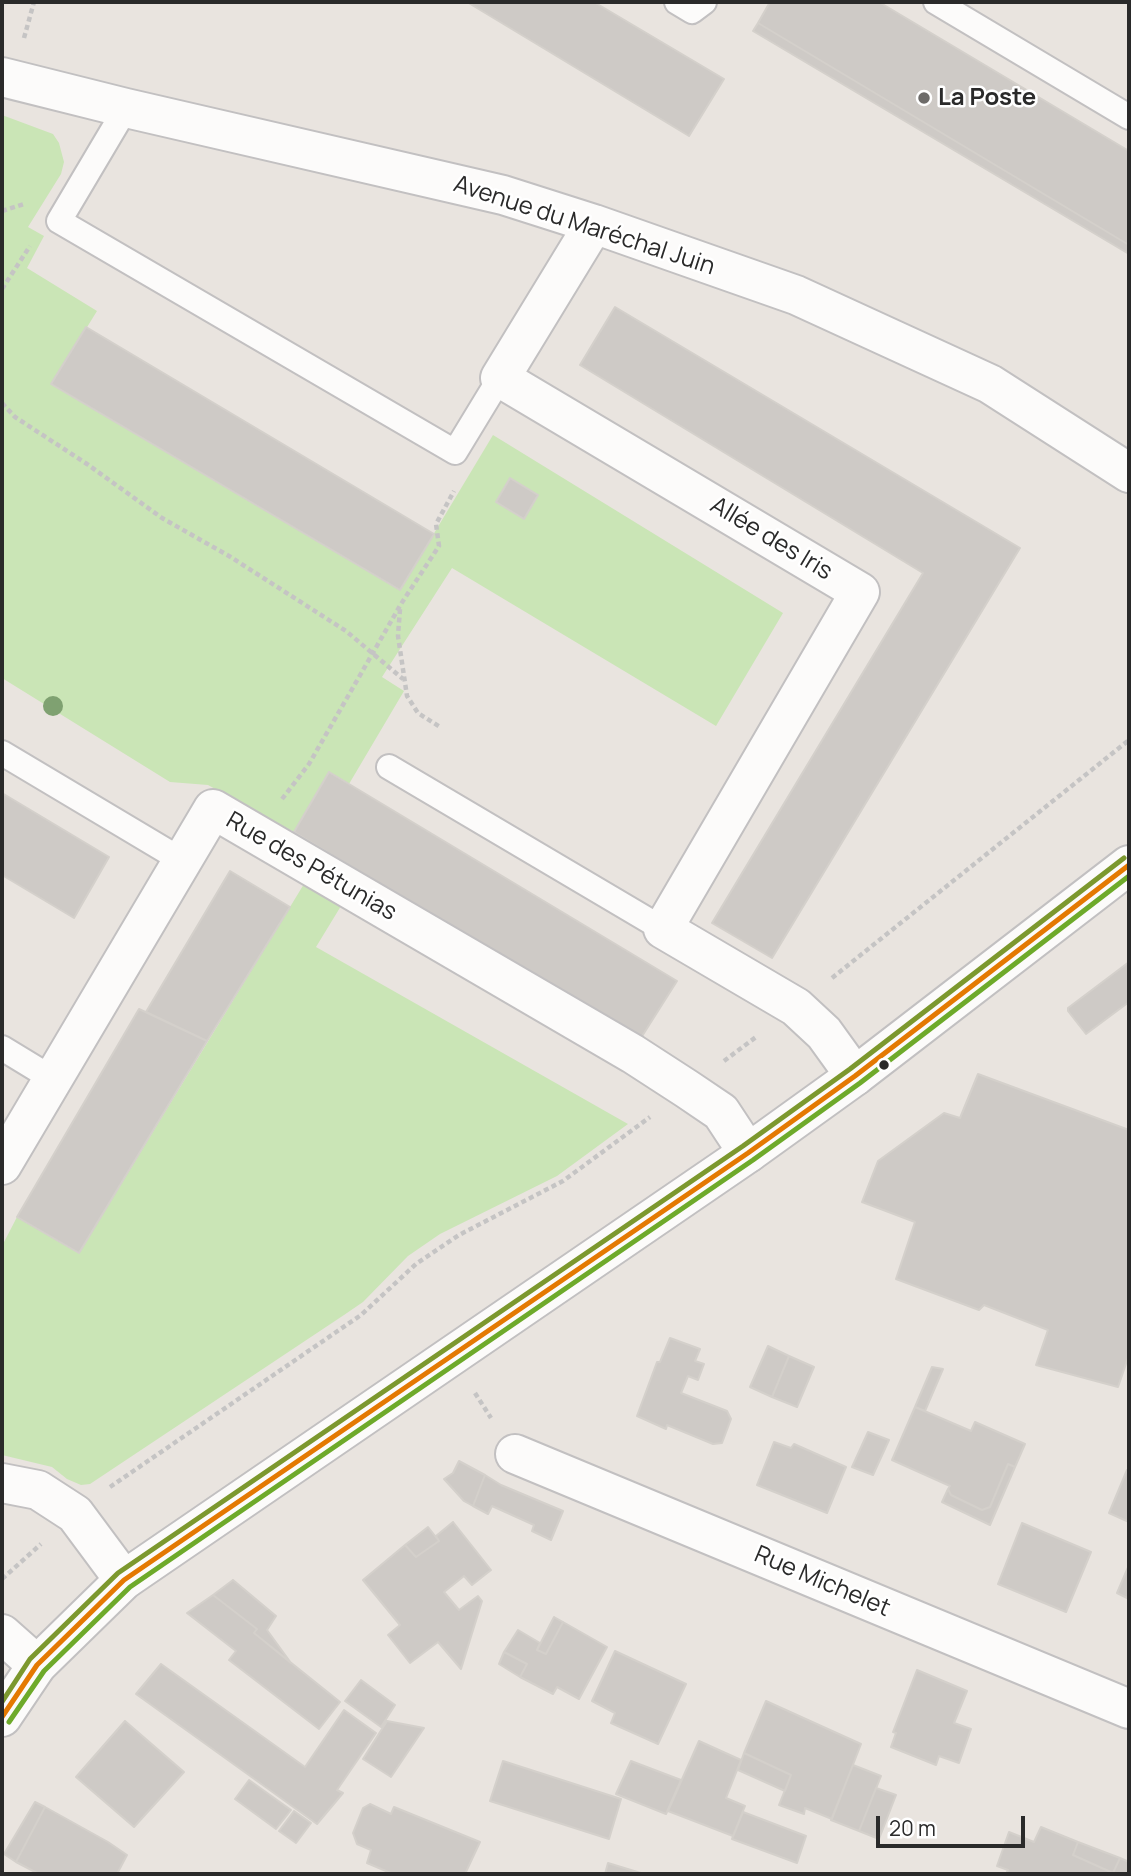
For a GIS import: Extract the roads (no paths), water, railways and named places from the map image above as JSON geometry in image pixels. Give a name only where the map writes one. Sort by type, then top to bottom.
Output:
[{"type":"street","name":"Avenue du Maréchal Juin","points":[[2,77],[503,195],[594,224],[796,295],[990,384],[1129,473]]},
{"type":"street","points":[[500,378],[594,224]]},
{"type":"street","name":"Allée des Iris","points":[[500,378],[860,592],[663,929]]},
{"type":"street","name":"Rue des Pétunias","points":[[2,1165],[213,809],[633,1054],[721,1112],[748,1153]]},
{"type":"street","points":[[2,1717],[37,1665],[124,1580],[748,1153],[855,1076],[1129,865]]},
{"type":"street","points":[[663,929],[796,1007],[824,1033],[855,1076]]},
{"type":"street","name":"Rue Michelet","points":[[514,1454],[1129,1709]]},
{"type":"street","points":[[2,1483],[38,1490],[75,1514],[124,1580]]},
{"type":"street","points":[[2,1634],[37,1665]]},
{"type":"lane","points":[[677,2],[692,11],[704,2]]},
{"type":"lane","points":[[936,2],[1129,117]]},
{"type":"lane","points":[[126,108],[60,221],[456,452],[500,378]]},
{"type":"lane","points":[[2,752],[183,861]]},
{"type":"lane","points":[[389,767],[663,929]]},
{"type":"lane","points":[[2,1048],[53,1079]]},
{"type":"place","name":"La Poste","points":[[924,98]]}]
